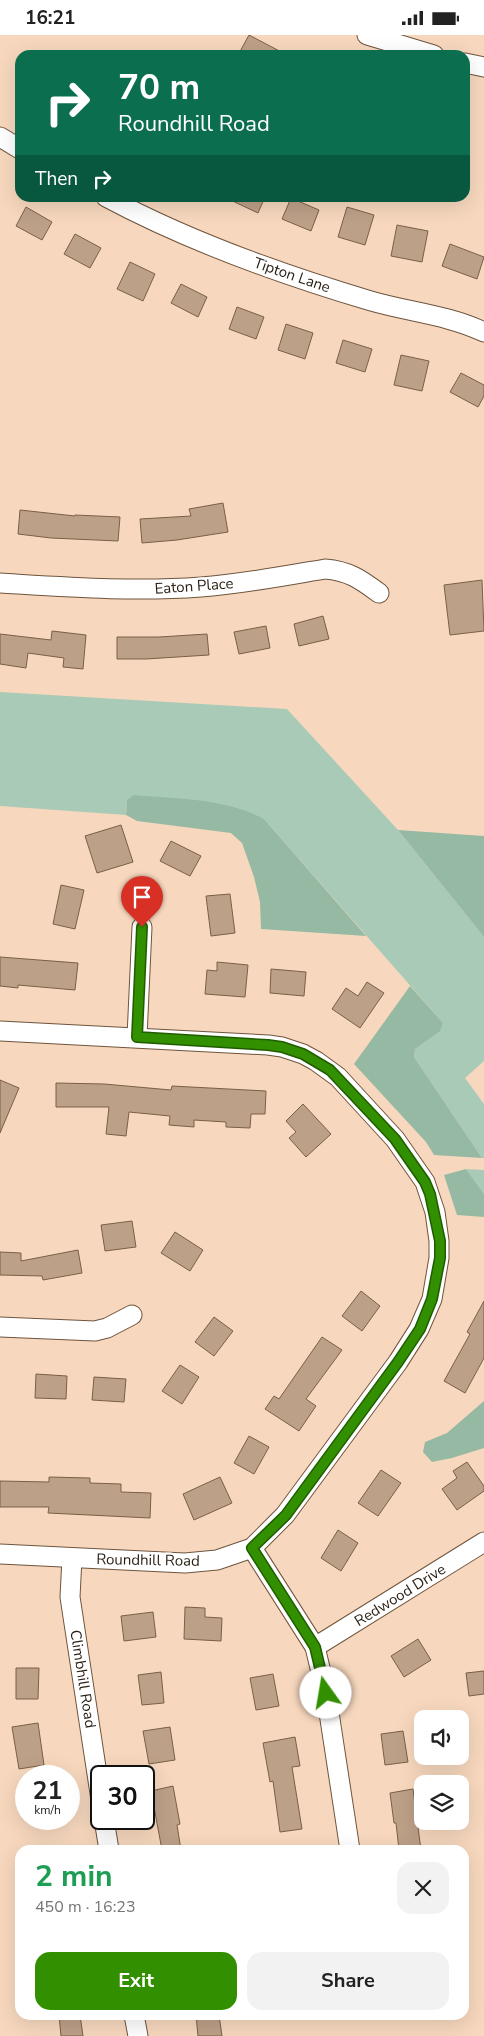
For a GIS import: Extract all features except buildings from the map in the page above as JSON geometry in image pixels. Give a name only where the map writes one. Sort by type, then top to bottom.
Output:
[{"type":"street","points":[[367,35],[417,50]]},
{"type":"street","points":[[470,64],[484,67]]},
{"type":"street","points":[[0,137],[15,146]]},
{"type":"street","name":"Tipton Lane","points":[[116,202],[180,233],[248,260],[373,301],[450,319],[484,333]]},
{"type":"street","name":"Eaton Place","points":[[0,583],[81,588],[165,589],[234,584],[325,569],[338,569],[354,575],[379,593]]},
{"type":"street","points":[[137,1037],[142,927]]},
{"type":"street","name":"Roundhill Road","points":[[0,1031],[268,1045],[282,1047],[316,1061],[338,1077],[395,1139],[425,1182],[435,1212],[440,1241],[438,1272],[432,1299],[420,1329],[286,1515],[252,1548],[217,1560],[201,1563],[0,1554]]},
{"type":"street","points":[[0,1327],[95,1331],[107,1328],[132,1315]]},
{"type":"street","name":"Redwood Drive","points":[[315,1647],[348,1629],[484,1542]]},
{"type":"street","points":[[252,1548],[315,1647],[326,1693],[349,1845]]},
{"type":"street","name":"Climbhill Road","points":[[72,1558],[70,1597],[96,1765]]},
{"type":"street","points":[[106,1830],[108,1845]]},
{"type":"street","points":[[135,2020],[138,2036]]},
{"type":"green space","points":[[0,692],[287,709],[398,830],[484,937],[484,1061],[465,1078],[484,1104],[484,1158],[482,1158],[414,1057],[415,1049],[439,1031],[443,1023],[264,819],[127,800],[126,815],[0,806]]},
{"type":"green space","points":[[134,795],[217,803],[249,812],[264,819],[366,936],[261,929],[260,902],[254,877],[242,843],[231,833],[137,821],[126,815],[127,800]]},
{"type":"green space","points":[[398,830],[484,836],[484,937]]},
{"type":"green space","points":[[410,986],[443,1023],[440,1031],[415,1049],[414,1057],[482,1158],[434,1155],[426,1142],[354,1064]]},
{"type":"green space","points":[[466,1169],[484,1170],[484,1194],[483,1193]]},
{"type":"green space","points":[[466,1169],[484,1194],[484,1217],[457,1215],[444,1175]]},
{"type":"green space","points":[[484,1401],[484,1448],[432,1462],[423,1452],[425,1442],[447,1433]]},
{"type":"route","points":[[142,927],[137,1037],[268,1045],[282,1047],[303,1054],[316,1061],[338,1077],[395,1139],[425,1182],[435,1212],[440,1241],[440,1258],[432,1299],[420,1329],[286,1515],[252,1548],[315,1647],[326,1693]]}]
